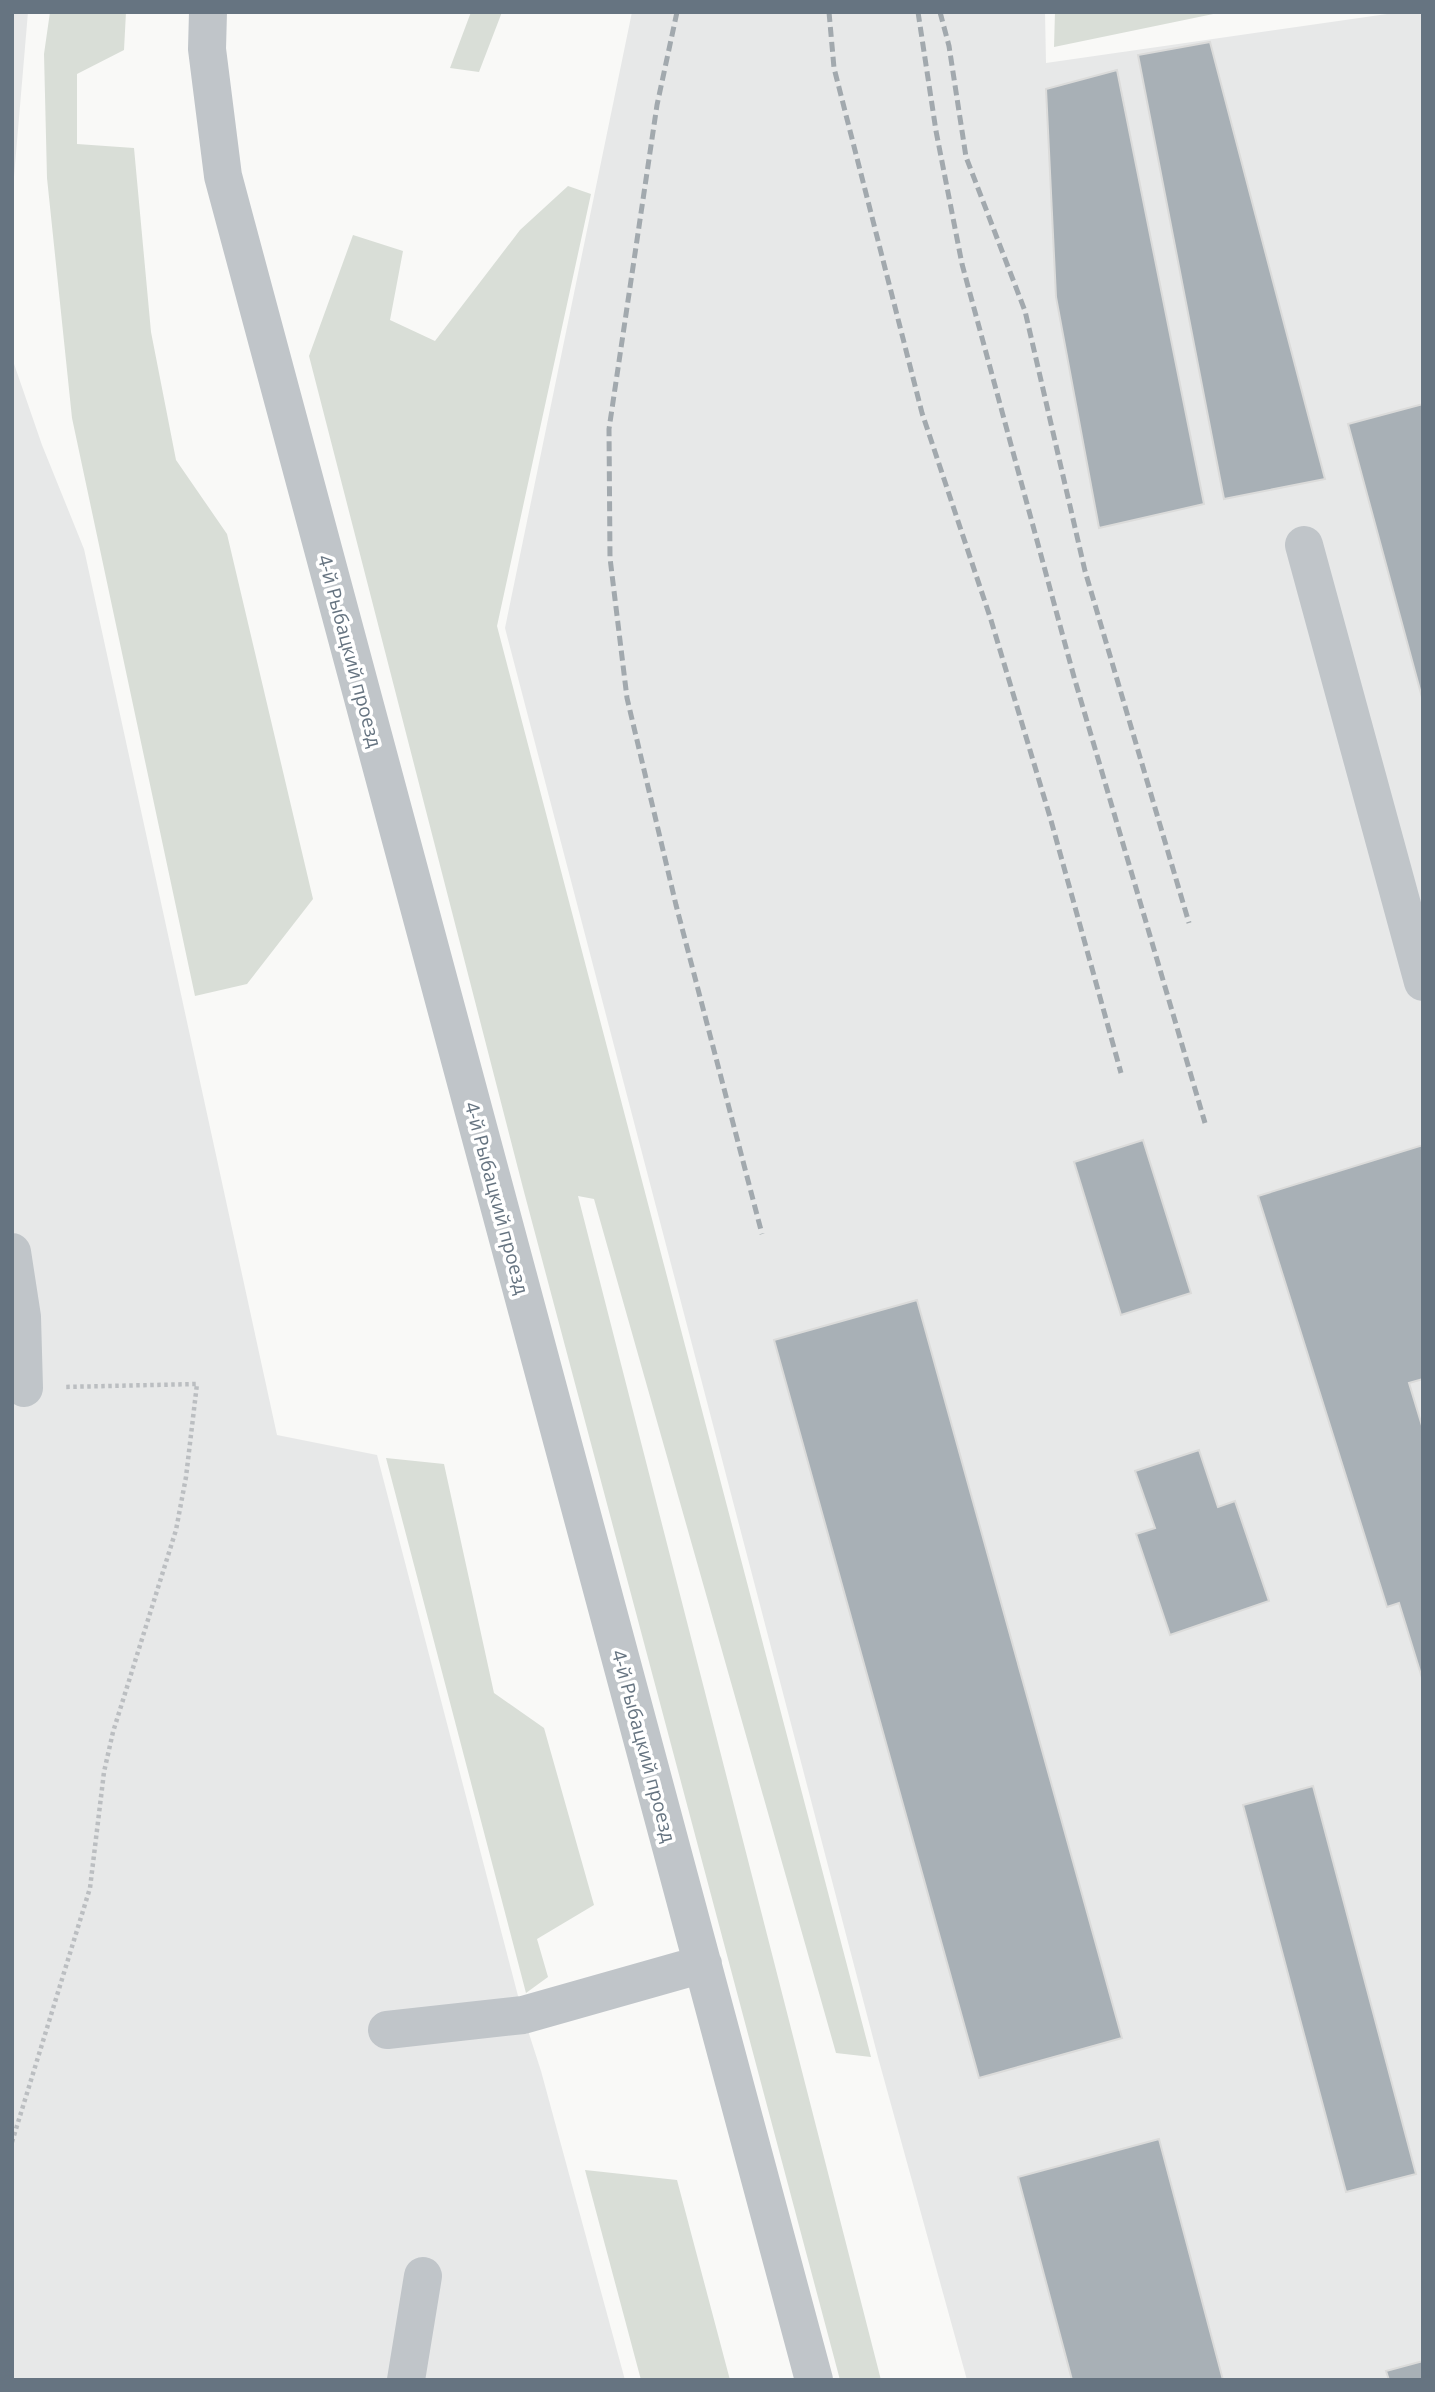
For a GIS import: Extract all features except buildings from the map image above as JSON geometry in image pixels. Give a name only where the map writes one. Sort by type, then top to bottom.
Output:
[{"type":"street","name":"4-й Рыбацкий проезд","points":[[208,12],[208,49],[227,189],[814,2380]]},
{"type":"street","points":[[1304,545],[1423,982]]},
{"type":"street","points":[[12,1252],[22,1317],[24,1388]]},
{"type":"street","points":[[387,2031],[523,2015],[703,1964]]},
{"type":"street","points":[[405,2380],[423,2276]]},
{"type":"path","points":[[12,2142],[90,1888],[104,1772],[176,1530],[186,1477],[197,1384],[24,1388]]},
{"type":"shaded area","points":[[12,12],[28,12],[12,200]]},
{"type":"shaded area","points":[[50,12],[126,12],[124,50],[77,74],[77,144],[134,148],[151,332],[176,460],[227,534],[313,899],[247,984],[195,996],[72,418],[47,178],[44,54]]},
{"type":"shaded area","points":[[471,12],[502,12],[479,72],[450,68]]},
{"type":"shaded area","points":[[632,12],[1045,12],[1046,63],[1401,12],[1423,12],[1423,2380],[967,2380],[879,2061],[505,628]]},
{"type":"shaded area","points":[[1055,12],[1223,12],[1054,47]]},
{"type":"shaded area","points":[[568,186],[591,194],[497,626],[871,2057],[836,2053],[594,1199],[578,1196],[881,2380],[840,2380],[523,1188],[309,356],[353,235],[403,251],[390,320],[435,341],[520,230]]},
{"type":"shaded area","points":[[12,358],[42,445],[84,549],[277,1435],[377,1455],[523,2015],[541,2071],[625,2380],[12,2380]]},
{"type":"shaded area","points":[[386,1458],[444,1464],[494,1693],[544,1728],[594,1905],[537,1939],[548,1977],[526,1993]]},
{"type":"shaded area","points":[[585,2170],[677,2180],[730,2380],[641,2380]]},
{"type":"railway","points":[[677,12],[657,105],[609,429],[610,558],[627,698],[676,905],[762,1234]]},
{"type":"railway","points":[[829,12],[834,68],[922,413],[991,620],[1050,817],[1121,1073]]},
{"type":"railway","points":[[918,12],[936,131],[962,264],[1074,677],[1205,1123]]},
{"type":"railway","points":[[940,12],[949,46],[966,157],[1025,311],[1085,571],[1189,923]]}]
